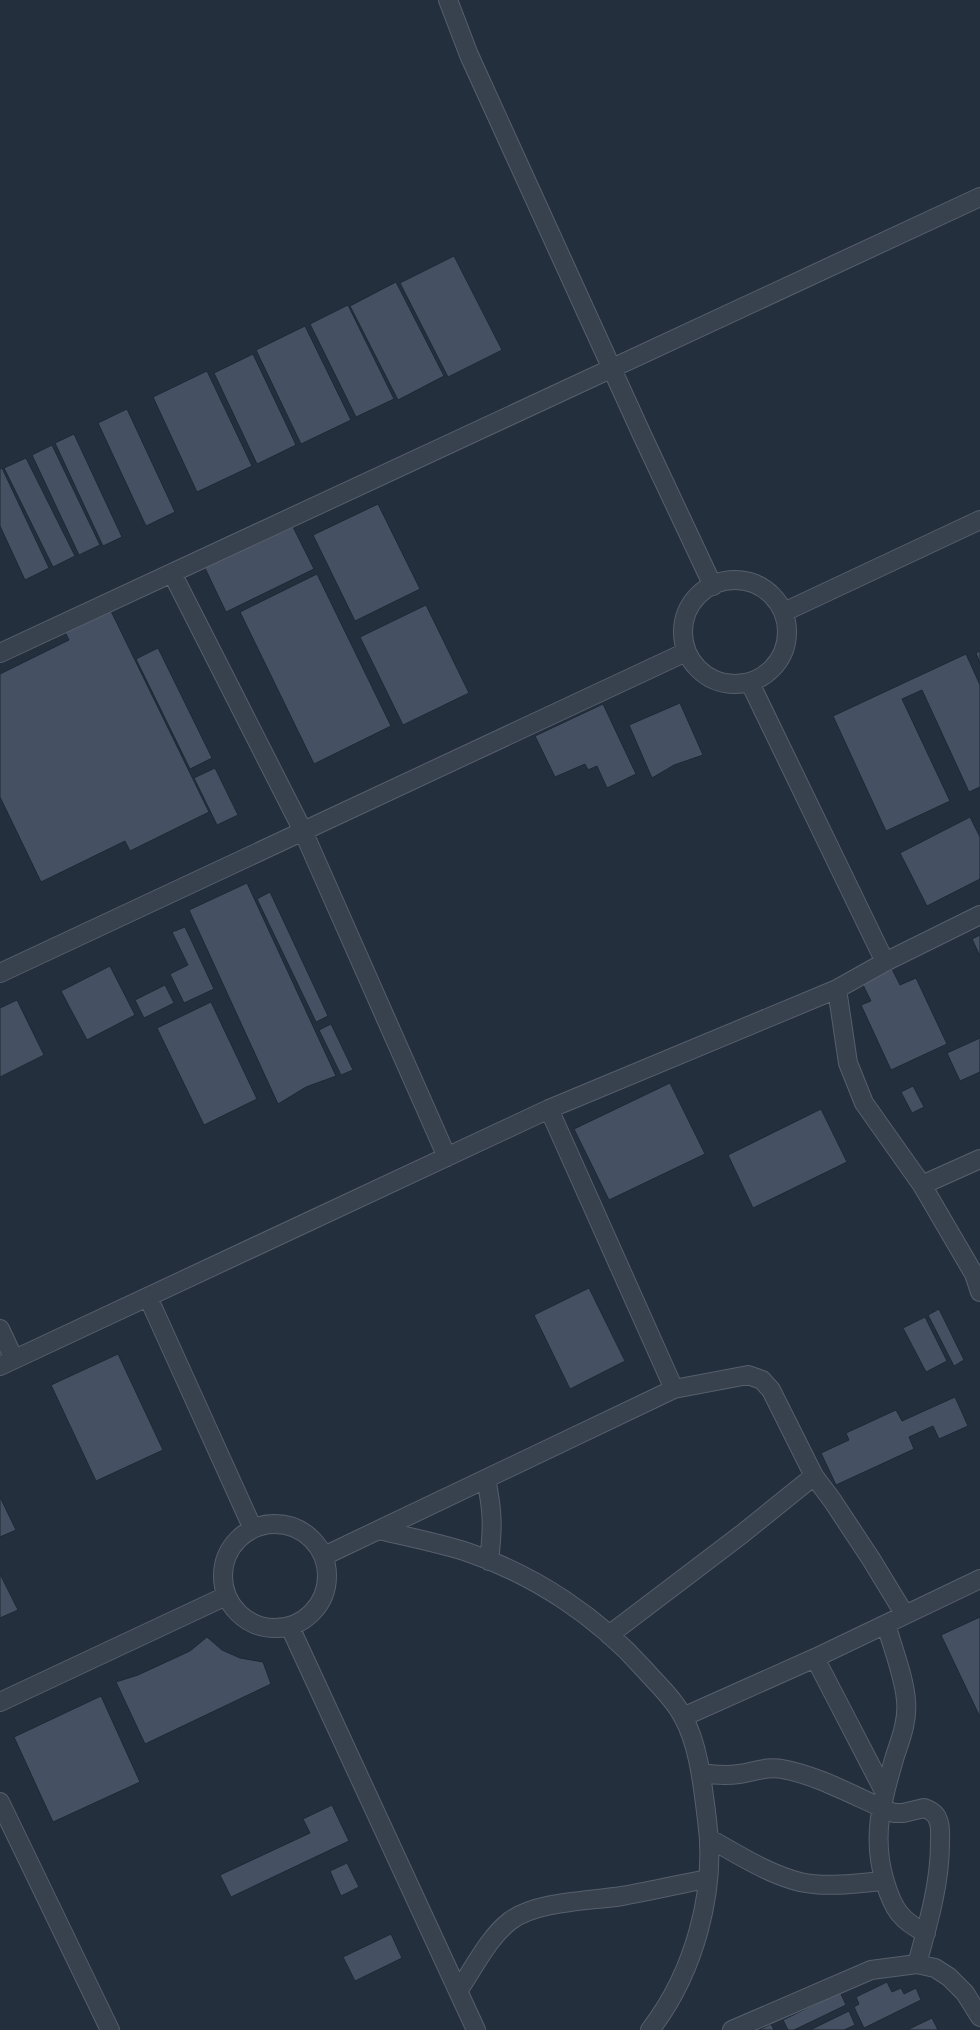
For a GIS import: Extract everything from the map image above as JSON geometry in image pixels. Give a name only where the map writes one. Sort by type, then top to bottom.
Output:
[{"type":"street","points":[[448,0],[469,55],[713,586]]},
{"type":"street","points":[[0,653],[980,197]]},
{"type":"street","points":[[784,612],[980,520]]},
{"type":"street","points":[[172,573],[303,831],[447,1157]]},
{"type":"street","points":[[737,580],[758,585],[774,597],[784,612],[788,634],[782,656],[770,671],[750,683],[732,685],[714,681],[696,668],[686,652],[682,630],[687,610],[699,594],[713,586],[719,582],[737,580]]},
{"type":"street","points":[[0,973],[686,652]]},
{"type":"street","points":[[750,683],[885,962]]},
{"type":"street","points":[[0,1329],[7,1363],[549,1109],[837,989],[885,962],[980,915]]},
{"type":"street","points":[[837,989],[848,1063],[864,1103],[922,1185],[974,1274],[980,1292]]},
{"type":"street","points":[[549,1109],[674,1389]]},
{"type":"street","points":[[922,1185],[980,1159]]},
{"type":"street","points":[[148,1297],[253,1529]]},
{"type":"street","points":[[324,1556],[674,1389],[748,1375],[762,1380],[771,1390],[814,1476],[871,1558],[905,1615]]},
{"type":"street","points":[[609,1634],[742,1534],[814,1476]]},
{"type":"street","points":[[486,1479],[492,1508],[489,1561]]},
{"type":"street","points":[[277,1523],[298,1529],[314,1540],[324,1556],[328,1578],[322,1599],[310,1615],[290,1627],[272,1629],[254,1625],[235,1612],[226,1596],[222,1574],[227,1553],[239,1537],[253,1529],[258,1526],[277,1523]]},
{"type":"street","points":[[379,1530],[467,1552],[532,1578],[588,1617],[630,1653],[667,1695],[683,1717],[701,1773],[710,1840],[707,1898],[687,1967],[661,2016],[650,2030]]},
{"type":"street","points":[[683,1717],[815,1658],[980,1579]]},
{"type":"street","points":[[0,1702],[226,1596]]},
{"type":"street","points":[[886,1624],[906,1700],[905,1726],[883,1800],[878,1854],[890,1899],[909,1925],[926,1933]]},
{"type":"street","points":[[290,1627],[476,2030]]},
{"type":"street","points":[[815,1658],[883,1800],[894,1813],[924,1808],[930,1810],[939,1820],[940,1862],[936,1890],[918,1964]]},
{"type":"street","points":[[701,1773],[723,1776],[762,1769],[780,1768],[883,1800]]},
{"type":"street","points":[[0,1802],[110,2030]]},
{"type":"street","points":[[710,1840],[766,1870],[800,1882],[827,1884],[884,1881]]},
{"type":"street","points":[[458,1991],[501,1929],[511,1920],[524,1913],[569,1902],[622,1896],[708,1878]]},
{"type":"street","points":[[732,2030],[871,1970],[918,1964],[935,1968],[949,1977],[965,1993],[980,2017]]},
{"type":"building","points":[[454,256],[502,350],[448,377],[400,283]]},
{"type":"building","points":[[396,282],[444,376],[398,400],[350,306]]},
{"type":"building","points":[[348,305],[394,399],[356,417],[310,324]]},
{"type":"building","points":[[305,326],[351,420],[301,444],[256,350]]},
{"type":"building","points":[[253,354],[296,445],[257,464],[214,373]]},
{"type":"building","points":[[207,371],[252,466],[197,492],[153,397]]},
{"type":"building","points":[[127,409],[175,512],[146,526],[98,423]]},
{"type":"building","points":[[74,434],[122,537],[103,546],[55,443]]},
{"type":"building","points":[[52,445],[100,545],[79,555],[32,455]]},
{"type":"building","points":[[26,458],[75,556],[53,567],[4,468]]},
{"type":"building","points":[[2,468],[49,568],[25,580],[0,526],[0,469]]},
{"type":"building","points":[[378,504],[420,589],[355,621],[313,535]]},
{"type":"building","points":[[291,523],[314,569],[226,612],[204,566]]},
{"type":"building","points":[[317,574],[391,726],[314,764],[240,612]]},
{"type":"building","points":[[426,605],[469,693],[403,725],[360,637]]},
{"type":"building","points":[[110,609],[209,812],[130,851],[125,841],[41,882],[0,797],[0,674],[69,640],[65,632]]},
{"type":"building","points":[[158,648],[212,758],[190,769],[136,659]]},
{"type":"building","points":[[980,651],[980,663],[976,653]]},
{"type":"building","points":[[966,654],[980,685],[980,787],[969,792],[922,690],[902,699],[950,801],[886,831],[833,716]]},
{"type":"building","points":[[680,703],[703,755],[674,765],[652,778],[629,725]]},
{"type":"building","points":[[603,704],[636,774],[607,788],[597,766],[588,770],[585,764],[555,777],[535,736]]},
{"type":"building","points":[[215,768],[238,815],[217,825],[194,778]]},
{"type":"building","points":[[970,817],[980,837],[980,879],[927,906],[900,853]]},
{"type":"building","points":[[247,883],[336,1076],[306,1087],[278,1104],[189,910]]},
{"type":"building","points":[[270,892],[328,1016],[316,1022],[257,899]]},
{"type":"building","points":[[185,927],[214,989],[184,1003],[170,974],[188,965],[172,932]]},
{"type":"building","points":[[980,935],[980,956],[972,939]]},
{"type":"building","points":[[110,966],[135,1015],[87,1040],[61,991]]},
{"type":"building","points":[[892,969],[900,985],[916,978],[947,1044],[891,1070],[861,1005],[871,1001],[862,983]]},
{"type":"building","points":[[165,985],[174,1003],[144,1018],[135,1000]]},
{"type":"building","points":[[17,1000],[44,1055],[0,1077],[0,1008]]},
{"type":"building","points":[[211,1002],[257,1099],[204,1125],[157,1028]]},
{"type":"building","points":[[331,1024],[353,1070],[341,1075],[319,1030]]},
{"type":"building","points":[[980,1038],[980,1072],[960,1081],[947,1053]]},
{"type":"building","points":[[670,1083],[705,1154],[609,1200],[574,1129]]},
{"type":"building","points":[[913,1086],[924,1107],[912,1113],[901,1092]]},
{"type":"building","points":[[821,1109],[847,1162],[753,1208],[728,1155]]},
{"type":"building","points":[[589,1288],[625,1361],[570,1389],[534,1315]]},
{"type":"building","points":[[939,1309],[964,1360],[954,1366],[928,1315]]},
{"type":"building","points":[[925,1317],[947,1361],[926,1372],[903,1328]]},
{"type":"building","points":[[118,1354],[163,1450],[96,1481],[51,1385]]},
{"type":"building","points":[[955,1397],[968,1426],[939,1439],[933,1426],[909,1437],[914,1449],[836,1485],[821,1453],[849,1440],[846,1433],[896,1410],[902,1421]]},
{"type":"building","points":[[0,1497],[16,1530],[0,1537]]},
{"type":"building","points":[[0,1574],[18,1610],[0,1618]]},
{"type":"building","points":[[980,1617],[980,1717],[941,1635]]},
{"type":"building","points":[[207,1637],[222,1650],[240,1658],[263,1662],[271,1684],[145,1744],[116,1682],[138,1675],[190,1651]]},
{"type":"building","points":[[101,1696],[140,1782],[53,1822],[14,1737]]},
{"type":"building","points":[[332,1805],[349,1841],[231,1897],[220,1875],[310,1833],[303,1819]]},
{"type":"building","points":[[347,1863],[359,1887],[341,1896],[330,1871]]},
{"type":"building","points":[[391,1934],[402,1958],[355,1981],[343,1957]]},
{"type":"building","points":[[887,1982],[892,1992],[901,1988],[904,1994],[916,1988],[921,2000],[864,2028],[854,2007],[859,2004],[856,1997]]},
{"type":"building","points":[[840,1992],[846,2005],[794,2030],[788,2030],[783,2020]]},
{"type":"building","points":[[849,2011],[855,2025],[844,2030],[810,2030]]},
{"type":"building","points":[[932,2018],[938,2030],[907,2030]]},
{"type":"building","points":[[771,2024],[774,2030],[759,2030]]}]
